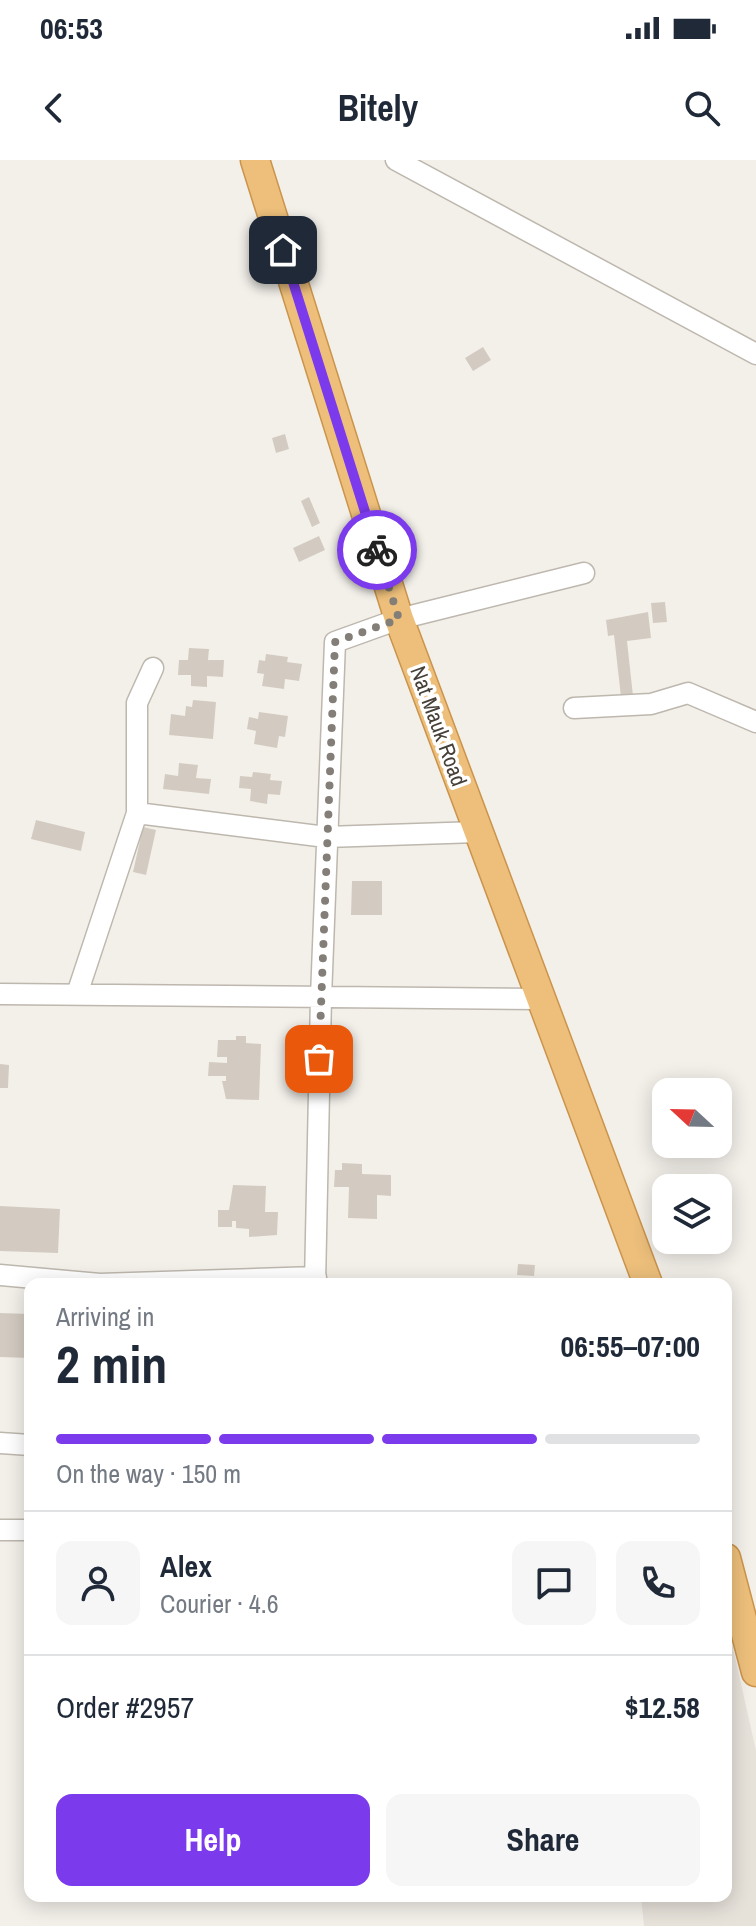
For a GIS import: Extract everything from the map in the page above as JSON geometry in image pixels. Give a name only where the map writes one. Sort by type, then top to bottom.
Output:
[{"type":"highway","name":"Nat Mauk Road","points":[[255,160],[399,619],[646,1278]]},
{"type":"highway","points":[[732,1581],[756,1672]]},
{"type":"street","points":[[396,160],[756,354]]},
{"type":"street","points":[[316,1278],[321,997],[335,642],[399,619],[584,573]]},
{"type":"street","points":[[77,994],[137,813],[137,703],[153,668]]},
{"type":"street","points":[[574,708],[651,704],[688,693],[756,722]]},
{"type":"street","points":[[137,813],[326,837],[478,832]]},
{"type":"street","points":[[0,994],[543,999]]},
{"type":"street","points":[[0,1275],[33,1278]]},
{"type":"street","points":[[0,1443],[24,1445]]},
{"type":"street","points":[[0,1530],[24,1530]]},
{"type":"shaded area","points":[[732,1643],[756,1751],[756,1926],[644,1926],[642,1902],[732,1902]]},
{"type":"building","points":[[483,347],[491,360],[473,371],[465,358]]},
{"type":"building","points":[[285,434],[289,449],[276,453],[272,438]]},
{"type":"building","points":[[309,497],[320,523],[312,527],[301,501]]},
{"type":"building","points":[[319,536],[325,550],[299,562],[293,548]]},
{"type":"building","points":[[665,602],[667,622],[653,623],[651,603]]},
{"type":"building","points":[[648,612],[651,638],[627,641],[633,696],[621,697],[614,635],[608,636],[606,620]]},
{"type":"building","points":[[189,648],[209,649],[208,660],[224,660],[223,677],[207,676],[207,687],[191,686],[191,675],[178,675],[179,660],[188,660]]},
{"type":"building","points":[[266,654],[288,657],[287,662],[302,664],[299,681],[285,679],[284,689],[262,686],[264,674],[257,673],[259,660],[265,661]]},
{"type":"building","points":[[193,700],[216,702],[213,739],[169,735],[171,714],[185,716],[186,706],[192,707]]},
{"type":"building","points":[[259,712],[288,716],[285,737],[279,736],[277,748],[254,744],[256,731],[247,729],[249,717],[258,719]]},
{"type":"building","points":[[179,763],[198,765],[196,778],[211,779],[209,794],[163,789],[165,774],[178,776]]},
{"type":"building","points":[[253,772],[271,774],[270,780],[282,781],[280,795],[268,794],[267,804],[250,801],[251,789],[239,788],[240,776],[252,777]]},
{"type":"building","points":[[36,820],[85,832],[81,851],[31,839]]},
{"type":"building","points":[[143,827],[156,830],[146,875],[133,872]]},
{"type":"building","points":[[352,881],[382,881],[382,915],[351,915]]},
{"type":"building","points":[[236,1036],[246,1036],[246,1043],[261,1044],[259,1100],[226,1099],[222,1081],[226,1081],[226,1076],[208,1076],[209,1062],[227,1063],[227,1057],[217,1057],[218,1040],[236,1040]]},
{"type":"building","points":[[0,1064],[9,1065],[8,1088],[0,1088]]},
{"type":"building","points":[[342,1163],[362,1164],[362,1174],[391,1175],[391,1196],[377,1195],[377,1219],[348,1218],[349,1187],[334,1187],[335,1170],[342,1170]]},
{"type":"building","points":[[233,1185],[266,1186],[265,1212],[278,1212],[277,1235],[249,1237],[249,1229],[236,1228],[236,1221],[232,1221],[232,1227],[218,1227],[218,1210],[229,1210]]},
{"type":"building","points":[[0,1206],[60,1209],[58,1253],[0,1251]]},
{"type":"building","points":[[518,1264],[535,1265],[534,1276],[517,1275]]},
{"type":"building","points":[[0,1313],[24,1314],[24,1358],[0,1357]]},
{"type":"way so far","points":[[319,1059],[335,642],[399,619],[377,550]]},
{"type":"route","points":[[283,250],[377,550]]}]
